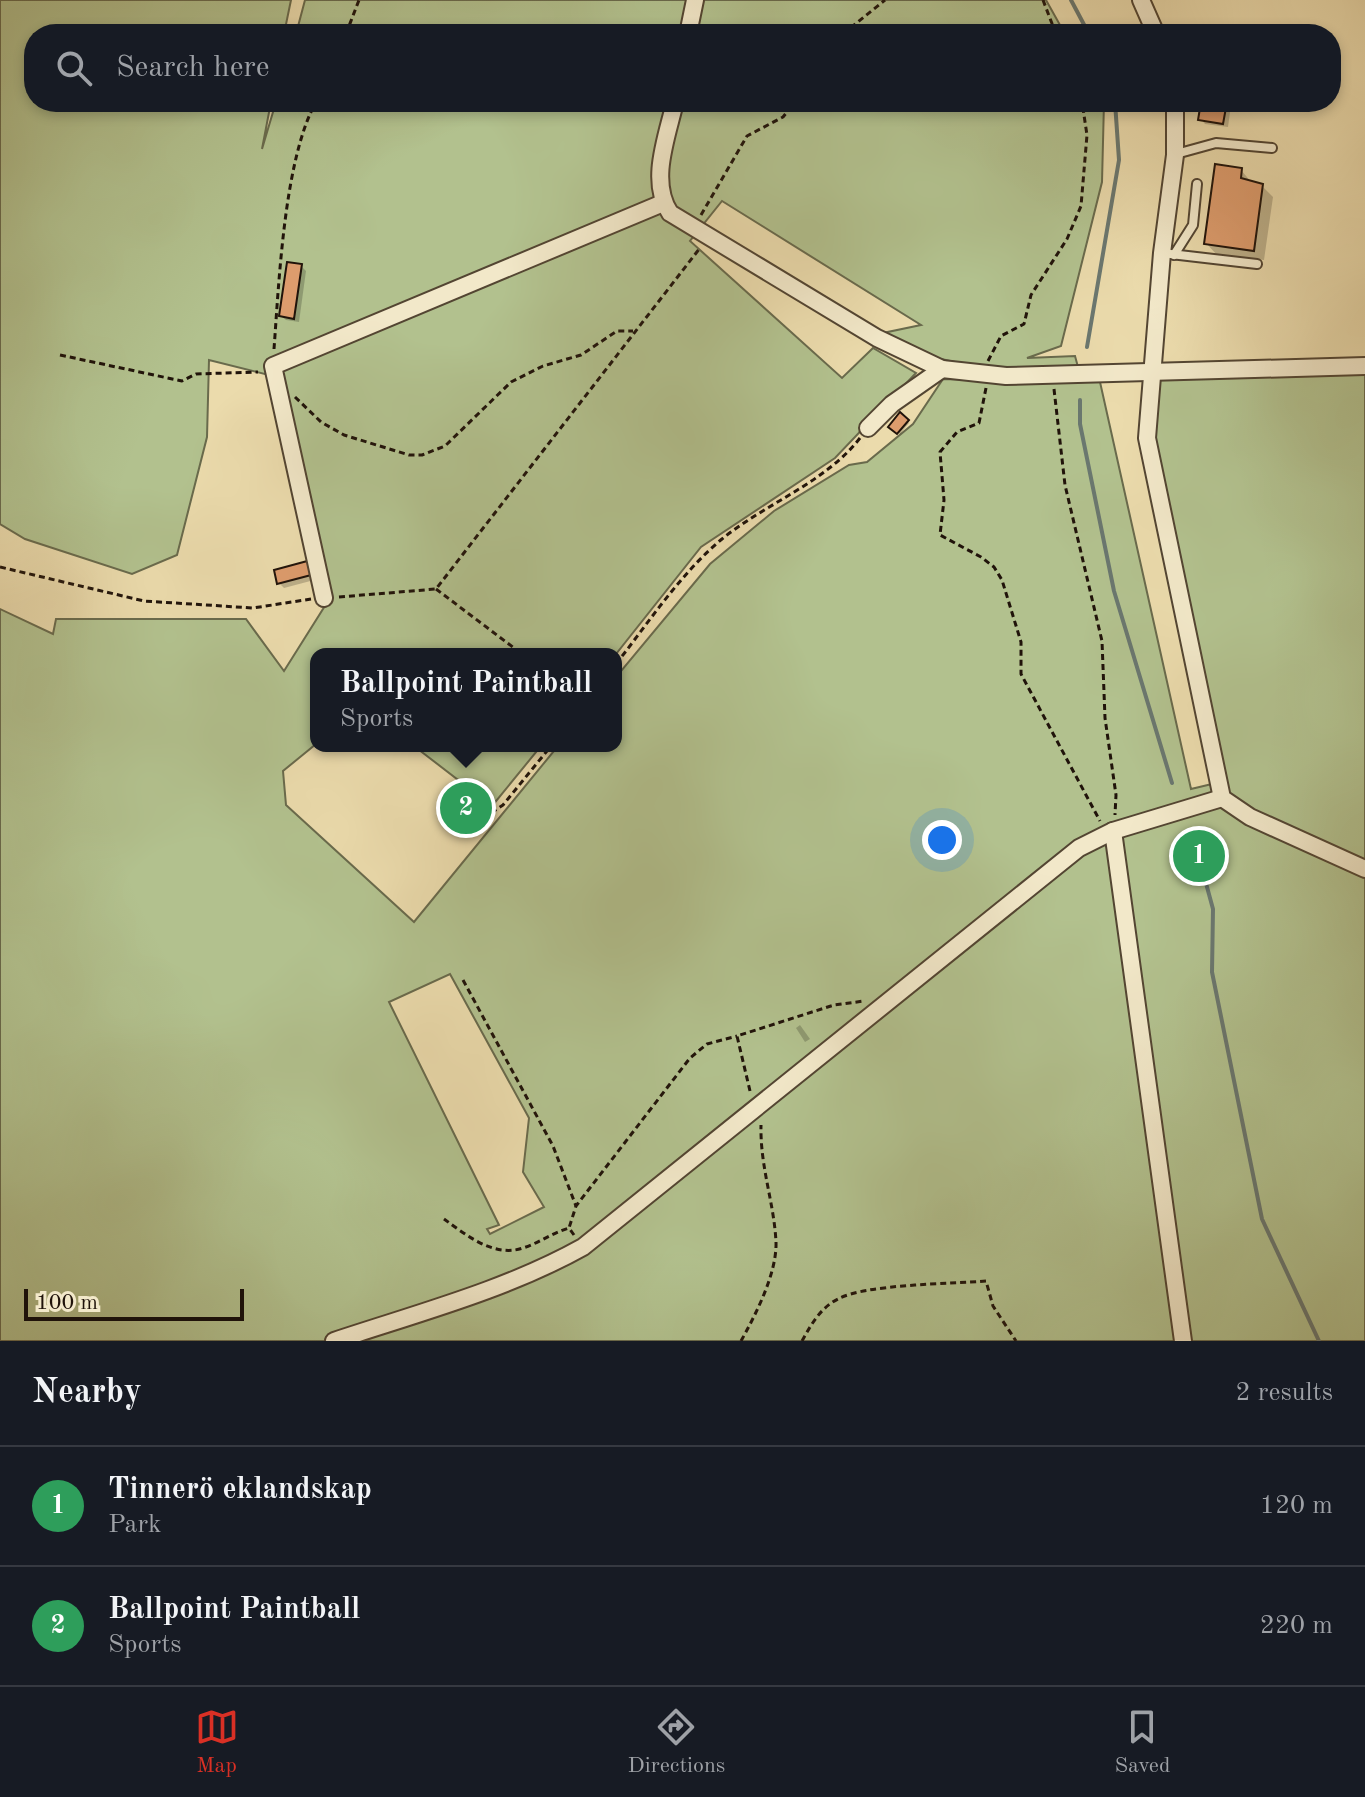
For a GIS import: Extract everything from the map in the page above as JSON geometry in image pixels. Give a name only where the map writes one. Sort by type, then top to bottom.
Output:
[{"type":"street","points":[[690,24],[695,0]]},
{"type":"street","points":[[1141,0],[1152,24]]},
{"type":"street","points":[[673,112],[659,179],[663,203],[670,213],[898,350],[942,369],[987,374],[1053,375],[1365,366]]},
{"type":"street","points":[[1175,112],[1168,254],[1147,438],[1222,798],[1279,832],[1365,869]]},
{"type":"street","points":[[324,598],[273,366],[663,203]]},
{"type":"street","points":[[868,428],[892,404],[942,369]]},
{"type":"street","points":[[334,1341],[549,1267],[583,1247],[883,1002],[1079,848],[1112,832],[1222,798]]},
{"type":"street","points":[[1112,832],[1183,1341]]},
{"type":"lane","points":[[1175,155],[1216,143],[1272,148]]},
{"type":"lane","points":[[1168,254],[1193,225],[1197,184]]},
{"type":"lane","points":[[1168,254],[1257,264]]},
{"type":"path","points":[[350,24],[359,0]]},
{"type":"path","points":[[855,24],[885,0]]},
{"type":"path","points":[[1043,0],[1052,24]]},
{"type":"path","points":[[60,355],[182,381],[196,374],[249,374],[273,366],[281,260],[299,149],[312,112]]},
{"type":"path","points":[[436,589],[636,331],[702,234],[710,195],[747,136],[787,112]]},
{"type":"path","points":[[1084,112],[1087,135],[1081,206],[1067,239],[1031,295],[1024,324],[1001,336],[989,358],[985,404],[979,423],[957,432],[940,452],[944,500],[940,535],[981,557],[994,567],[1002,580],[1021,642],[1021,674],[1027,689],[1094,812],[1112,832]]},
{"type":"path","points":[[287,389],[321,422],[336,431],[373,445],[422,455],[445,446],[494,402],[511,382],[543,366],[581,355],[617,331],[636,331]]},
{"type":"path","points":[[1053,375],[1065,485],[1102,641],[1105,718],[1116,795],[1112,832]]},
{"type":"path","points":[[622,657],[707,552],[743,524],[827,469],[868,428]]},
{"type":"path","points":[[0,567],[144,601],[253,608],[324,598],[436,589],[514,648]]},
{"type":"path","points":[[458,835],[503,805],[546,752]]},
{"type":"path","points":[[463,980],[553,1146],[576,1206]]},
{"type":"path","points":[[569,1228],[576,1206],[690,1058],[707,1044],[834,1005],[883,1002]]},
{"type":"path","points":[[737,1036],[758,1106],[762,1170],[776,1246],[764,1291],[741,1341]]},
{"type":"path","points":[[444,1219],[474,1241],[490,1247],[521,1249],[569,1228]]},
{"type":"path","points":[[569,1228],[583,1247]]},
{"type":"path","points":[[802,1341],[814,1318],[837,1299],[865,1290],[986,1281],[993,1306],[1016,1341]]},
{"type":"green space","points":[[0,0],[291,0],[286,24],[24,24],[24,112],[269,112],[262,149],[273,112],[1104,112],[1102,182],[1061,346],[1027,358],[1075,356],[1078,367],[978,367],[932,357],[883,333],[921,325],[722,201],[690,241],[842,378],[873,348],[916,373],[835,458],[701,547],[621,648],[310,648],[310,749],[283,771],[286,805],[414,922],[553,752],[622,752],[622,670],[710,564],[774,511],[849,465],[867,462],[913,424],[943,379],[1100,382],[1191,789],[1212,784],[1153,486],[1154,370],[1365,362],[1365,1341],[0,1341],[0,609],[53,634],[56,619],[246,619],[284,671],[328,601],[277,377],[209,360],[207,437],[177,555],[132,574],[25,539],[0,524]],"holes":[[[450,974],[529,1118],[523,1172],[544,1207],[490,1234],[487,1229],[499,1225],[389,1002]]]},
{"type":"green space","points":[[305,0],[1046,0],[1059,24],[299,24]]},
{"type":"green space","points":[[422,752],[536,752],[492,806]]},
{"type":"building","points":[[1199,112],[1225,112],[1223,124],[1198,120]]},
{"type":"building","points":[[1215,164],[1242,168],[1241,178],[1263,184],[1254,251],[1204,244]]},
{"type":"building","points":[[287,262],[302,264],[294,319],[279,316]]},
{"type":"building","points":[[900,412],[909,420],[897,434],[888,427]]},
{"type":"building","points":[[311,560],[315,574],[277,584],[274,570]]},
{"type":"building","points":[[471,784],[487,796],[459,832],[443,820]]},
{"type":"waterway","points":[[1071,0],[1084,24]]},
{"type":"waterway","points":[[1087,347],[1119,160],[1116,112]]},
{"type":"waterway","points":[[1080,400],[1080,424],[1114,591],[1172,783]]},
{"type":"waterway","points":[[1192,832],[1213,909],[1212,972],[1262,1219],[1319,1341]]},
{"type":"place","name":"Ballpoint Paintball","points":[[466,808]]},
{"type":"place","name":"Tinnerö eklandskap","points":[[1199,856]]}]
